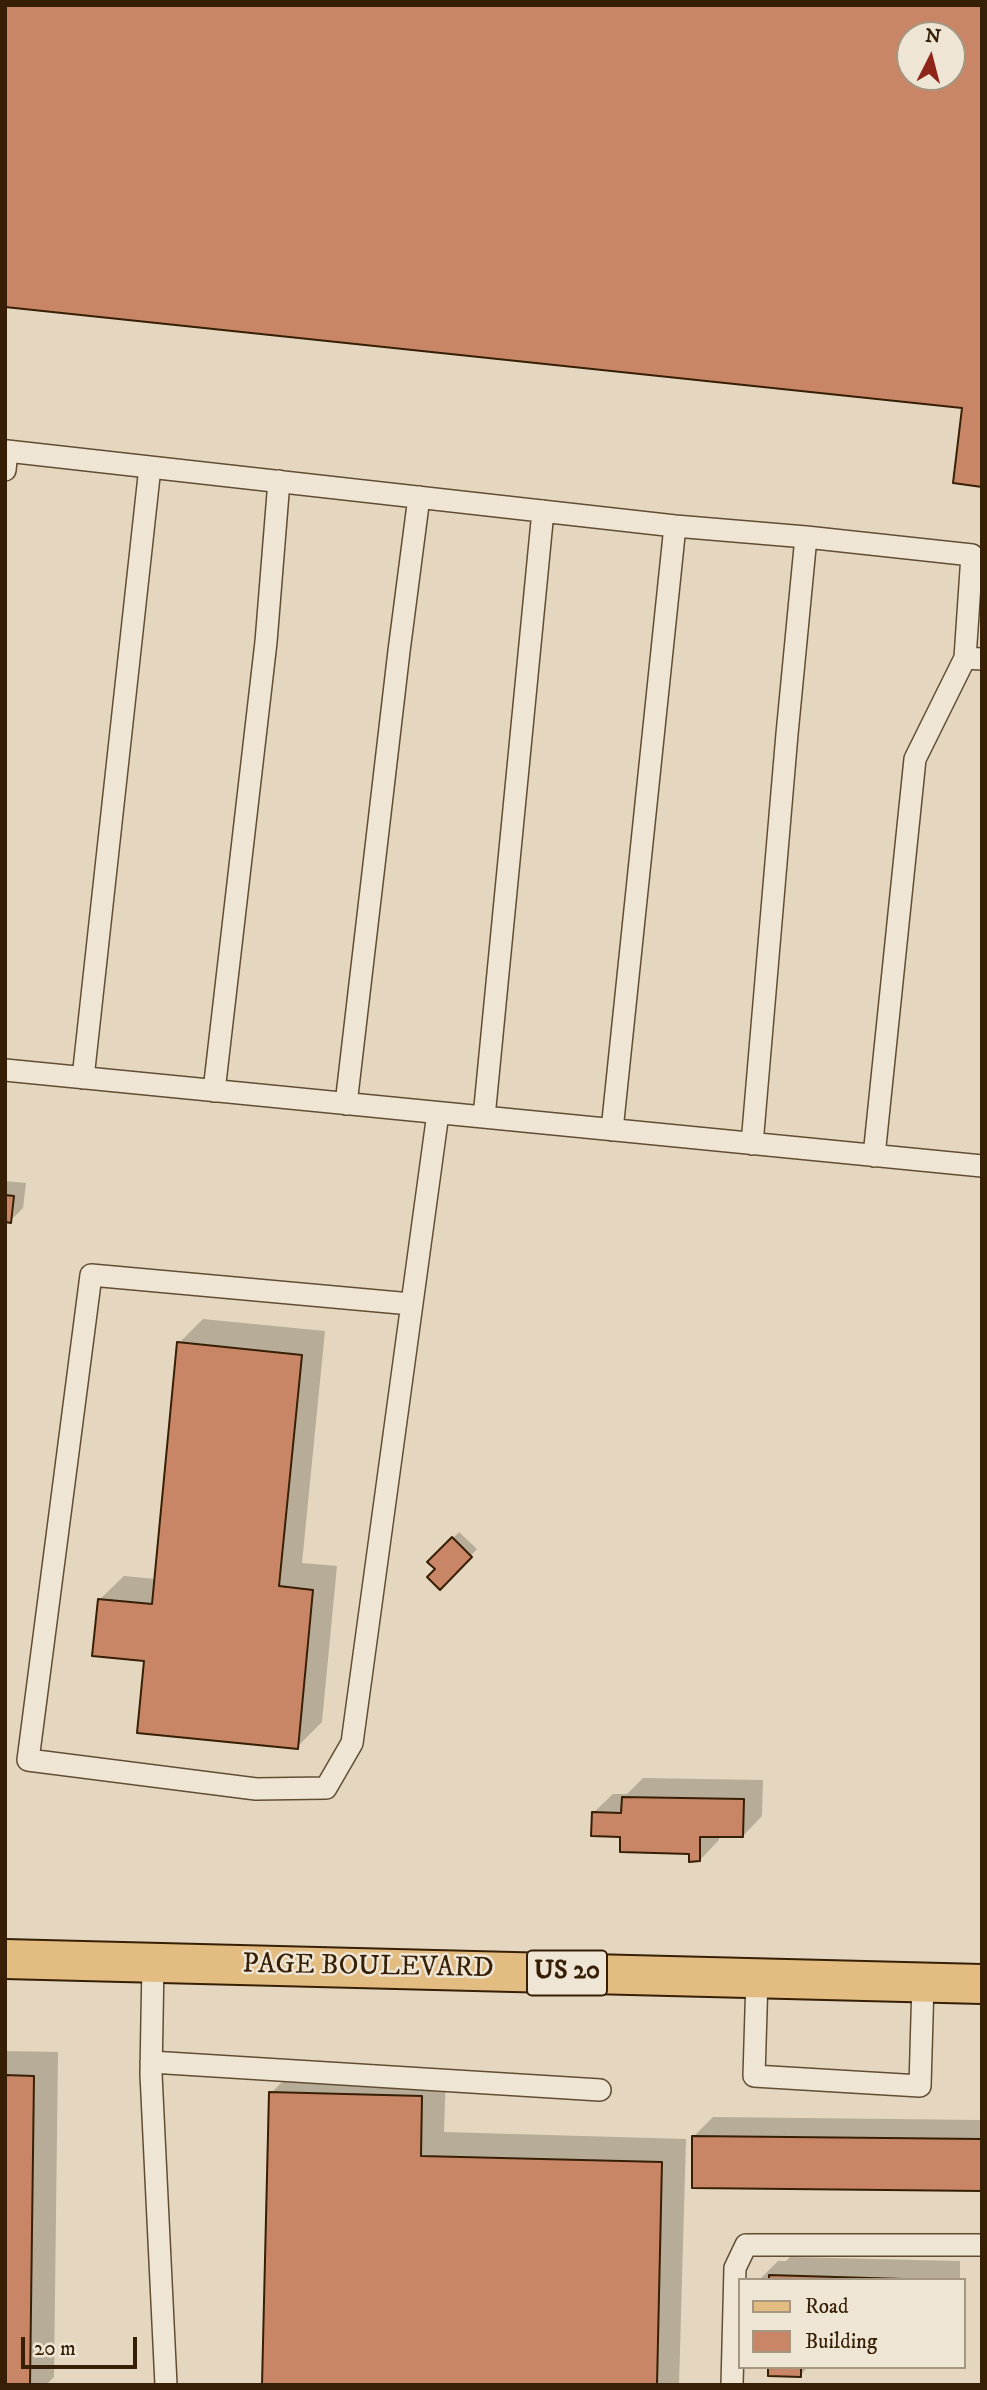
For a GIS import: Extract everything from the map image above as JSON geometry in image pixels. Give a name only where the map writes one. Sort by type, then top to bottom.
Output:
[{"type":"main road","name":"PAGE BOULEVARD","points":[[5,1959],[982,1984]]},
{"type":"lane","points":[[6,457],[150,467],[675,526],[972,555],[973,658],[915,760],[874,1156]]},
{"type":"lane","points":[[83,1078],[150,467]]},
{"type":"lane","points":[[214,1091],[266,642],[279,481]]},
{"type":"lane","points":[[346,1104],[419,497]]},
{"type":"lane","points":[[484,1118],[542,511]]},
{"type":"lane","points":[[612,1130],[675,526]]},
{"type":"lane","points":[[752,1144],[786,734],[806,537]]},
{"type":"lane","points":[[5,1070],[982,1166]]},
{"type":"lane","points":[[411,1304],[91,1275],[28,1760],[256,1789],[326,1788],[352,1743],[438,1113]]},
{"type":"lane","points":[[153,1963],[151,2062],[166,2385]]},
{"type":"lane","points":[[757,1978],[754,2076],[920,2086],[923,1983]]},
{"type":"lane","points":[[151,2062],[600,2090]]},
{"type":"lane","points":[[732,2385],[735,2268],[746,2245],[982,2245]]},
{"type":"building","points":[[5,5],[982,5],[982,487],[953,483],[962,408],[5,307]]},
{"type":"building","points":[[5,1195],[14,1196],[11,1223],[5,1222]]},
{"type":"building","points":[[177,1342],[302,1355],[279,1586],[313,1590],[298,1749],[137,1733],[144,1661],[92,1656],[98,1599],[152,1604]]},
{"type":"building","points":[[452,1537],[472,1557],[440,1590],[427,1577],[435,1569],[427,1562]]},
{"type":"building","points":[[622,1797],[744,1799],[743,1837],[700,1837],[700,1861],[689,1862],[689,1854],[620,1852],[620,1837],[591,1836],[592,1812],[621,1813]]},
{"type":"building","points":[[5,2075],[34,2076],[30,2385],[5,2385]]},
{"type":"building","points":[[269,2092],[422,2096],[421,2156],[662,2162],[657,2385],[262,2385]]},
{"type":"building","points":[[692,2136],[982,2139],[982,2191],[692,2188]]},
{"type":"building","points":[[769,2275],[870,2278],[769,2278]]},
{"type":"building","points":[[768,2369],[801,2369],[801,2377],[768,2376]]}]
